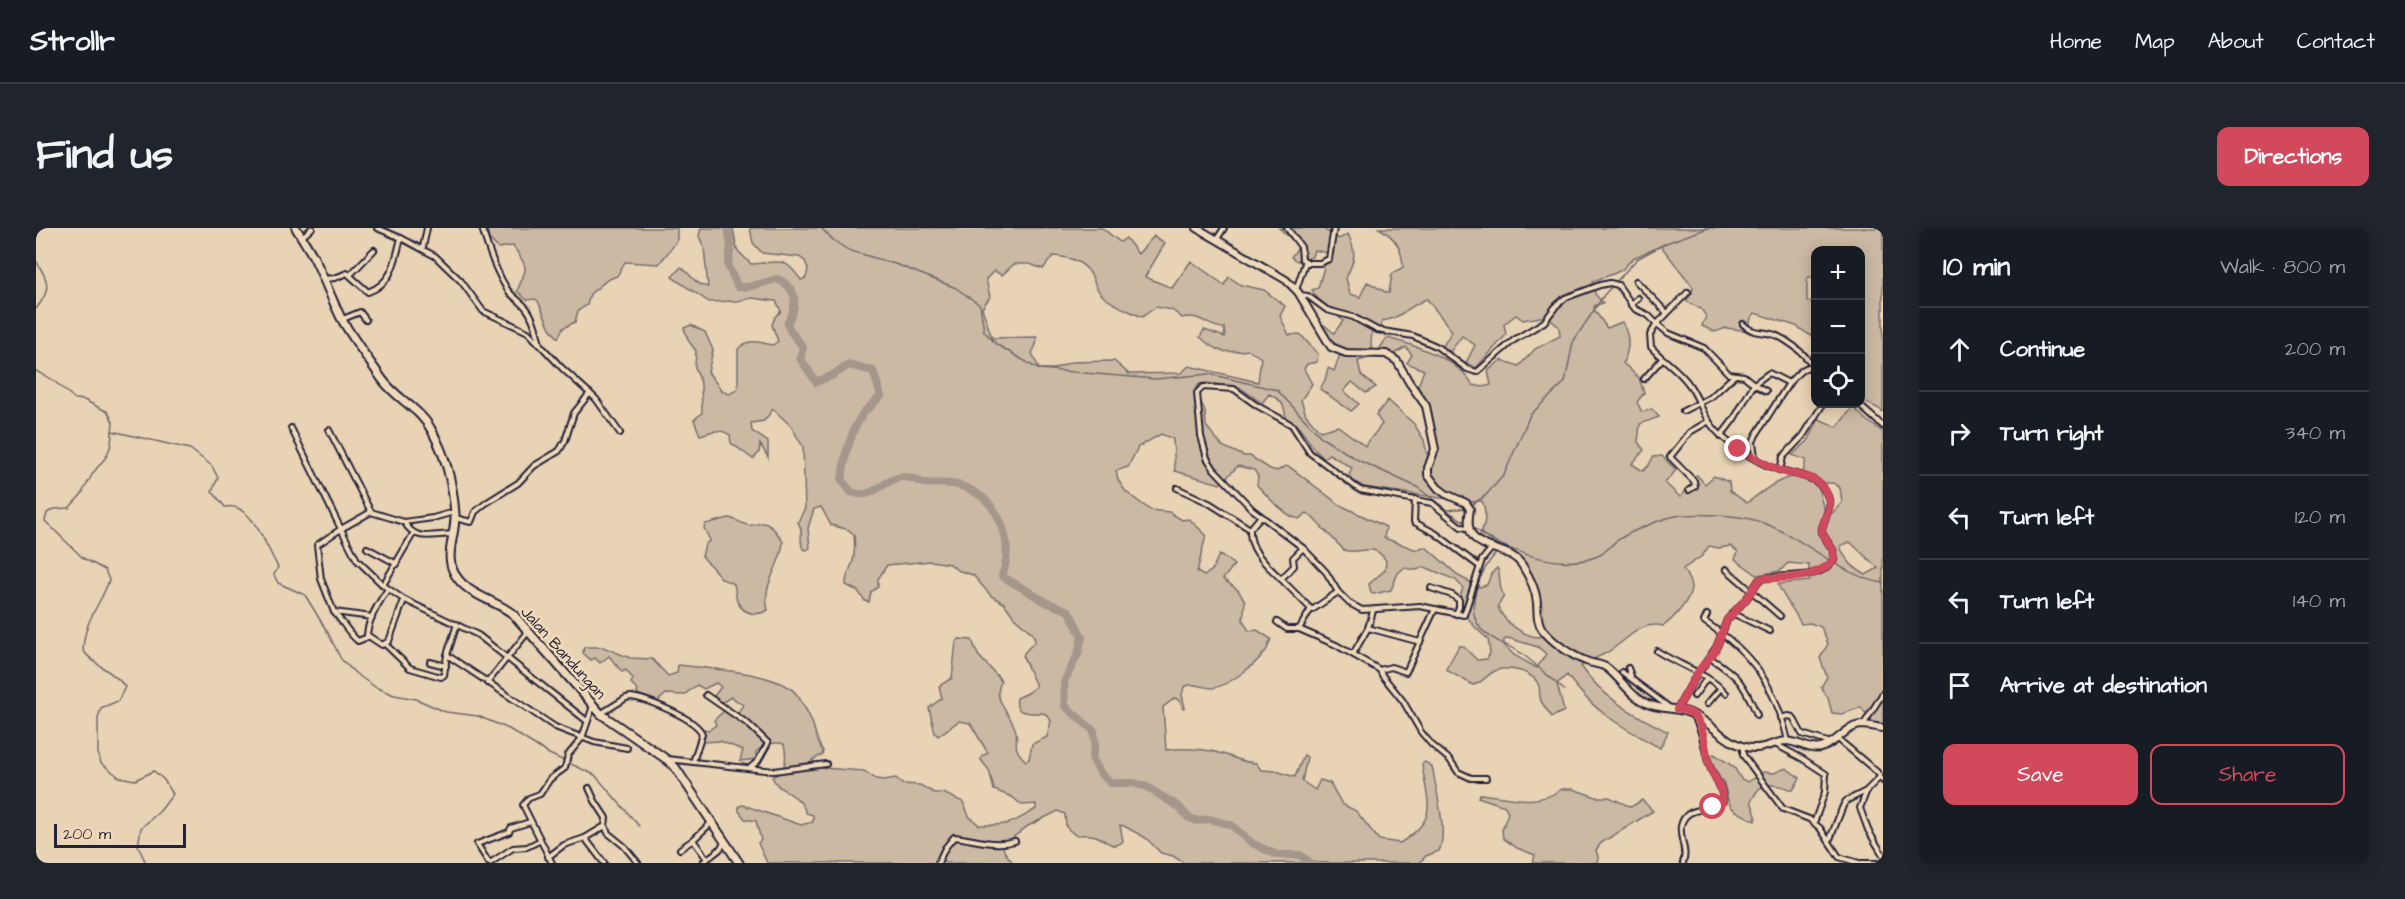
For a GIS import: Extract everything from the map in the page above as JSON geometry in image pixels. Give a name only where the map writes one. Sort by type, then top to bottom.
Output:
[{"type":"main road","name":"Jalan Bandungan","points":[[296,228],[324,279],[342,319],[390,389],[422,416],[438,441],[448,473],[455,515],[449,546],[450,563],[457,579],[471,591],[504,607],[601,714],[675,767],[739,863]]},
{"type":"street","points":[[301,237],[312,228]]},
{"type":"street","points":[[377,228],[423,248],[435,256],[461,281],[483,311],[522,327],[590,393],[620,433]]},
{"type":"street","points":[[423,248],[426,228]]},
{"type":"street","points":[[482,228],[503,282],[512,296],[526,308],[533,320],[540,344]]},
{"type":"street","points":[[1197,228],[1276,274],[1297,292],[1331,347],[1346,353],[1386,354],[1397,361],[1426,406],[1435,449],[1428,468],[1428,475],[1446,494],[1468,506],[1468,524],[1474,537],[1495,550],[1516,558],[1523,567],[1534,587],[1538,621],[1550,637],[1583,660],[1604,666],[1639,699],[1660,708],[1691,713],[1743,747],[1758,748],[1788,741],[1815,748],[1835,741],[1850,729],[1863,725],[1883,728]]},
{"type":"street","points":[[1217,239],[1224,228]]},
{"type":"street","points":[[1287,228],[1301,247],[1302,259],[1307,262],[1320,263],[1329,259],[1334,228]]},
{"type":"street","points":[[324,279],[335,278],[345,273],[368,292],[381,286],[390,276],[396,262],[401,238]]},
{"type":"street","points":[[350,275],[374,250]]},
{"type":"street","points":[[1297,292],[1302,266],[1307,262]]},
{"type":"street","points":[[1636,282],[1666,313]]},
{"type":"street","points":[[1297,292],[1308,296],[1327,310],[1353,317],[1377,330],[1413,336],[1436,346],[1467,369],[1477,372],[1514,340],[1544,322],[1565,298],[1610,283],[1618,285],[1631,305],[1668,333],[1704,348],[1727,372],[1743,376],[1766,391]]},
{"type":"street","points":[[1675,709],[1698,672],[1718,646],[1722,632],[1732,614],[1746,601],[1759,580],[1807,575],[1833,562],[1833,550],[1821,532],[1830,504],[1823,486],[1812,477],[1780,470],[1727,442],[1709,421],[1683,377],[1650,346],[1651,332],[1666,313],[1688,292]]},
{"type":"street","points":[[1631,305],[1638,298]]},
{"type":"street","points":[[342,319],[360,312],[366,320]]},
{"type":"street","points":[[1743,324],[1749,329],[1775,335],[1799,350],[1811,362]]},
{"type":"street","points":[[1644,379],[1662,359]]},
{"type":"street","points":[[1755,458],[1756,435],[1789,383],[1798,372],[1811,366]]},
{"type":"street","points":[[1721,436],[1734,419],[1754,384],[1769,373],[1789,383]]},
{"type":"street","points":[[1683,411],[1711,397],[1736,375]]},
{"type":"street","points":[[1468,524],[1461,527],[1432,503],[1377,495],[1360,490],[1310,453],[1292,425],[1256,405],[1240,392],[1229,388],[1200,388],[1196,396],[1207,458],[1214,469],[1261,516],[1304,548],[1326,572],[1338,592],[1353,606],[1373,611],[1420,606],[1464,615],[1479,566],[1485,555],[1495,550]]},
{"type":"street","points":[[329,429],[371,512],[404,522],[455,515],[471,522],[475,512],[486,503],[518,483],[534,466],[555,455],[562,446],[574,413],[590,393]]},
{"type":"street","points":[[1780,470],[1783,457],[1803,436],[1820,408]]},
{"type":"street","points":[[1863,408],[1883,426]]},
{"type":"street","points":[[1689,490],[1695,486],[1694,481],[1670,457],[1689,432],[1709,421]]},
{"type":"street","points":[[291,428],[357,561],[383,585],[404,600],[478,635],[587,721]]},
{"type":"street","points":[[1177,488],[1199,498],[1250,529]]},
{"type":"street","points":[[1415,499],[1414,522],[1435,533],[1479,566]]},
{"type":"street","points":[[368,637],[358,641],[355,639],[334,612],[321,579],[317,545],[371,512]]},
{"type":"street","points":[[1261,516],[1250,529],[1251,544],[1256,554],[1311,609],[1315,610],[1338,592]]},
{"type":"street","points":[[404,522],[413,534]]},
{"type":"street","points":[[383,585],[413,534]]},
{"type":"street","points":[[413,534],[452,534]]},
{"type":"street","points":[[367,548],[397,564]]},
{"type":"street","points":[[1281,579],[1294,566],[1293,558],[1304,548]]},
{"type":"street","points":[[1726,569],[1780,616]]},
{"type":"street","points":[[1431,588],[1452,595],[1459,600],[1456,614]]},
{"type":"street","points":[[388,589],[372,617],[367,632],[368,637],[378,644],[386,644],[414,670],[444,676],[447,655],[457,624]]},
{"type":"street","points":[[386,644],[391,639],[404,600]]},
{"type":"street","points":[[1299,629],[1311,609]]},
{"type":"street","points":[[1380,670],[1391,667],[1407,672],[1435,609]]},
{"type":"street","points":[[1353,654],[1368,628],[1373,611]]},
{"type":"street","points":[[334,612],[372,617]]},
{"type":"street","points":[[1732,614],[1770,631]]},
{"type":"street","points":[[1707,615],[1704,621],[1741,648],[1763,676],[1771,689],[1788,741]]},
{"type":"street","points":[[1277,622],[1287,629],[1299,629],[1353,654],[1380,670],[1402,700],[1421,732],[1450,760],[1458,772],[1471,778],[1486,778]]},
{"type":"street","points":[[1368,628],[1420,642]]},
{"type":"street","points":[[487,683],[529,632]]},
{"type":"street","points":[[1657,651],[1680,665],[1698,672],[1726,693]]},
{"type":"street","points":[[447,655],[555,727],[582,738],[627,748]]},
{"type":"street","points":[[1710,658],[1732,672],[1740,681],[1757,715]]},
{"type":"street","points":[[430,662],[446,666]]},
{"type":"street","points":[[1628,668],[1628,672],[1650,695],[1675,709]]},
{"type":"street","points":[[1622,672],[1634,679]]},
{"type":"street","points":[[1694,696],[1707,678]]},
{"type":"street","points":[[1707,704],[1721,688]]},
{"type":"street","points":[[1863,725],[1883,693]]},
{"type":"street","points":[[706,695],[736,715],[768,743],[758,761],[751,767]]},
{"type":"street","points":[[601,714],[631,697],[660,705],[697,725],[702,734],[693,762]]},
{"type":"street","points":[[552,863],[523,807],[525,802],[543,792],[548,782],[565,768],[582,738],[593,706]]},
{"type":"street","points":[[1683,863],[1686,853],[1681,826],[1687,816],[1697,809],[1720,805],[1723,801],[1720,783],[1708,761],[1703,737],[1691,713]]},
{"type":"street","points":[[1781,718],[1793,717],[1802,734],[1835,741],[1877,772],[1881,779],[1867,790],[1846,801],[1829,840]]},
{"type":"street","points":[[1774,744],[1826,774],[1825,792],[1814,823]]},
{"type":"street","points":[[1743,747],[1743,755],[1783,809],[1814,823],[1844,863]]},
{"type":"street","points":[[666,759],[777,771],[826,764]]},
{"type":"street","points":[[590,788],[606,818],[605,826],[608,833],[624,846],[638,863]]},
{"type":"street","points":[[1839,857],[1860,863],[1876,863],[1883,855],[1870,835],[1861,810],[1861,802],[1867,790]]},
{"type":"street","points":[[680,849],[713,821]]},
{"type":"street","points":[[530,822],[477,844],[490,863],[513,848],[526,847],[539,841]]},
{"type":"street","points":[[548,857],[564,845],[585,838],[605,826]]},
{"type":"street","points":[[938,863],[945,848],[954,837],[984,844],[994,842],[1005,844],[1015,841]]},
{"type":"street","points":[[585,838],[604,863]]},
{"type":"street","points":[[693,840],[707,859]]},
{"type":"street","points":[[702,863],[719,850],[725,841]]},
{"type":"shaded area","points":[[487,228],[677,228],[677,241],[659,264],[625,262],[617,276],[607,280],[590,294],[587,305],[578,311],[575,322],[563,328],[558,338],[550,328],[538,301],[527,300],[517,291],[525,268],[513,246],[498,248],[489,239]]},
{"type":"shaded area","points":[[701,228],[733,228],[737,250],[751,264],[785,263],[801,280],[806,278],[808,269],[805,261],[799,257],[762,253],[753,243],[750,228],[1102,228],[1120,242],[1126,238],[1138,254],[1154,236],[1165,243],[1145,277],[1172,288],[1191,261],[1224,285],[1229,277],[1241,285],[1264,290],[1285,306],[1280,316],[1289,335],[1300,334],[1318,354],[1317,362],[1307,364],[1304,369],[1312,384],[1301,400],[1306,415],[1320,431],[1338,426],[1365,446],[1382,424],[1376,415],[1388,400],[1414,424],[1424,440],[1427,454],[1433,450],[1428,403],[1418,386],[1424,370],[1407,363],[1412,355],[1406,347],[1394,354],[1380,348],[1387,338],[1435,354],[1458,368],[1473,385],[1483,387],[1491,385],[1488,371],[1501,360],[1519,366],[1535,349],[1560,336],[1559,327],[1546,316],[1523,320],[1516,315],[1504,324],[1506,335],[1476,368],[1466,363],[1475,345],[1462,336],[1450,352],[1443,346],[1452,331],[1427,299],[1394,318],[1382,321],[1381,328],[1375,327],[1372,331],[1373,357],[1358,361],[1361,375],[1376,387],[1366,393],[1352,382],[1344,391],[1359,404],[1351,411],[1320,389],[1328,368],[1334,371],[1342,349],[1320,327],[1324,325],[1334,333],[1343,321],[1312,290],[1318,288],[1328,253],[1314,250],[1312,257],[1297,261],[1291,257],[1299,246],[1279,228],[1322,228],[1339,239],[1348,234],[1354,256],[1346,278],[1350,294],[1360,297],[1367,282],[1389,293],[1392,274],[1403,267],[1397,244],[1379,228],[1883,228],[1883,412],[1865,402],[1865,246],[1811,246],[1811,277],[1807,278],[1807,301],[1811,302],[1811,336],[1796,326],[1755,313],[1751,318],[1748,331],[1726,328],[1715,332],[1702,326],[1706,316],[1701,309],[1686,301],[1693,287],[1661,246],[1633,258],[1622,270],[1593,281],[1595,294],[1603,303],[1594,306],[1595,311],[1607,328],[1622,322],[1627,332],[1628,347],[1623,363],[1639,378],[1644,393],[1637,402],[1642,412],[1652,409],[1659,417],[1640,424],[1638,442],[1644,450],[1632,464],[1643,471],[1653,457],[1662,456],[1676,470],[1665,483],[1680,497],[1694,482],[1691,477],[1697,475],[1705,484],[1714,476],[1729,482],[1730,491],[1747,503],[1780,481],[1802,476],[1806,460],[1792,455],[1808,441],[1819,419],[1837,427],[1852,408],[1883,432],[1883,724],[1873,723],[1861,707],[1843,714],[1832,713],[1828,698],[1821,687],[1827,677],[1820,658],[1828,644],[1821,627],[1810,623],[1801,624],[1778,584],[1809,581],[1809,565],[1788,563],[1780,571],[1757,575],[1735,559],[1738,552],[1731,546],[1719,548],[1709,546],[1702,556],[1683,569],[1690,583],[1690,592],[1681,609],[1671,619],[1663,626],[1654,625],[1639,629],[1613,649],[1581,666],[1609,697],[1668,732],[1660,748],[1609,718],[1587,699],[1567,675],[1557,684],[1564,711],[1552,717],[1541,701],[1536,681],[1521,671],[1497,670],[1473,685],[1448,671],[1446,669],[1459,646],[1463,646],[1477,660],[1487,659],[1490,653],[1488,639],[1472,623],[1463,609],[1461,595],[1463,588],[1456,580],[1425,567],[1416,570],[1404,568],[1398,573],[1391,590],[1371,593],[1369,584],[1385,570],[1386,561],[1376,551],[1344,550],[1307,513],[1299,519],[1290,516],[1257,485],[1258,476],[1254,470],[1238,466],[1220,484],[1175,471],[1173,439],[1161,434],[1138,447],[1128,467],[1116,471],[1118,480],[1126,492],[1150,510],[1169,512],[1182,520],[1189,519],[1206,535],[1197,572],[1204,576],[1212,570],[1219,555],[1229,560],[1234,565],[1223,579],[1238,590],[1245,601],[1243,620],[1249,631],[1257,630],[1271,639],[1261,657],[1232,680],[1211,688],[1194,685],[1184,687],[1182,695],[1185,708],[1183,709],[1180,701],[1175,698],[1163,707],[1166,750],[1193,749],[1224,754],[1256,763],[1261,770],[1276,771],[1295,777],[1304,755],[1307,757],[1302,781],[1315,790],[1320,780],[1330,783],[1342,804],[1356,811],[1379,840],[1400,843],[1413,834],[1426,818],[1428,800],[1422,764],[1425,762],[1433,770],[1440,812],[1442,833],[1439,851],[1426,856],[1419,863],[1184,863],[1173,856],[1161,853],[1146,838],[1124,826],[1120,825],[1123,841],[1116,845],[1096,836],[1075,835],[1066,827],[1065,814],[1058,811],[1028,826],[1003,845],[1004,851],[1013,863],[767,863],[758,843],[761,840],[756,821],[745,819],[739,811],[739,806],[743,805],[801,825],[813,822],[813,815],[806,813],[799,800],[779,787],[772,777],[781,771],[785,764],[784,744],[766,745],[756,752],[756,759],[740,761],[743,750],[720,741],[703,742],[704,729],[709,730],[716,725],[714,720],[725,710],[737,714],[743,705],[731,697],[721,703],[714,696],[721,687],[716,683],[704,689],[697,685],[684,695],[666,694],[658,701],[637,694],[638,691],[631,683],[633,679],[626,670],[622,672],[609,656],[600,663],[595,658],[591,660],[583,653],[584,647],[603,647],[630,658],[652,659],[668,676],[677,673],[678,665],[724,670],[776,681],[798,696],[806,710],[823,751],[822,755],[812,760],[822,768],[864,771],[876,779],[896,778],[902,784],[920,785],[934,793],[943,793],[963,802],[969,816],[979,825],[1010,823],[1036,809],[1036,804],[1022,805],[1012,797],[994,790],[989,770],[981,760],[982,756],[988,753],[970,723],[959,721],[938,736],[935,733],[929,708],[942,698],[939,686],[952,678],[956,642],[959,639],[972,640],[978,655],[999,678],[1001,682],[998,694],[1016,731],[1016,747],[1026,761],[1029,759],[1032,744],[1047,737],[1051,721],[1046,714],[1018,709],[1017,698],[1036,686],[1023,657],[1035,641],[1033,634],[1014,617],[1004,603],[991,596],[973,575],[957,570],[950,564],[931,561],[887,565],[878,579],[878,587],[871,592],[869,602],[865,601],[858,591],[846,585],[854,558],[854,535],[849,530],[831,525],[821,507],[814,509],[808,528],[810,548],[803,549],[798,522],[805,508],[803,447],[791,426],[773,409],[764,421],[751,423],[752,431],[768,442],[768,457],[760,444],[759,453],[753,459],[731,443],[730,435],[722,431],[700,435],[694,420],[702,413],[701,383],[695,367],[696,351],[688,340],[684,328],[691,325],[705,332],[713,350],[708,372],[722,391],[729,394],[737,390],[738,386],[738,349],[751,342],[773,345],[778,341],[772,325],[775,317],[781,311],[776,301],[752,298],[709,302],[672,277],[681,267],[696,281],[708,287],[704,248],[699,236]],"holes":[[[1053,256],[1078,262],[1092,276],[1104,297],[1142,317],[1156,307],[1172,310],[1182,318],[1195,317],[1213,326],[1224,328],[1225,337],[1204,330],[1200,337],[1212,347],[1222,351],[1249,350],[1261,358],[1258,382],[1189,366],[1181,373],[1129,374],[1114,361],[1071,362],[1054,369],[1039,369],[1032,353],[1037,337],[992,338],[982,308],[990,297],[986,279],[994,271],[1002,275],[1014,264],[1030,264],[1043,269]],[[1205,383],[1239,387],[1262,403],[1269,394],[1277,398],[1283,406],[1286,418],[1298,427],[1318,453],[1324,458],[1329,454],[1352,468],[1348,478],[1364,487],[1469,502],[1482,501],[1485,518],[1480,534],[1513,551],[1535,581],[1539,620],[1544,628],[1540,637],[1521,631],[1500,612],[1498,606],[1504,596],[1497,568],[1491,574],[1487,585],[1480,587],[1460,577],[1427,548],[1422,547],[1417,550],[1384,538],[1386,527],[1340,505],[1291,468],[1286,466],[1277,471],[1270,469],[1250,456],[1244,456],[1222,446],[1206,426],[1205,411],[1195,389]],[[1824,483],[1833,483],[1840,488],[1842,503],[1832,513],[1823,507],[1820,494]],[[1850,542],[1878,568],[1866,575],[1847,560],[1840,546]],[[1508,638],[1538,647],[1546,654],[1537,668],[1514,655],[1504,645],[1504,640]]]},
{"type":"shaded area","points":[[729,518],[749,525],[765,523],[780,536],[783,542],[767,592],[768,610],[764,612],[756,614],[744,610],[737,601],[734,584],[722,579],[702,556],[705,545],[710,540],[704,528],[705,524]]},
{"type":"shaded area","points":[[1714,754],[1734,767],[1741,779],[1748,782],[1763,772],[1774,773],[1786,768],[1800,778],[1793,790],[1771,785],[1759,789],[1751,801],[1756,816],[1755,821],[1738,813],[1729,803],[1723,780],[1719,781],[1710,762]]},
{"type":"shaded area","points":[[1562,789],[1573,789],[1596,797],[1609,797],[1631,807],[1642,800],[1653,811],[1601,843],[1596,850],[1597,863],[1533,863],[1535,855],[1517,848],[1503,838],[1502,830],[1508,813],[1505,806],[1478,797],[1480,794],[1522,799],[1543,798]]},
{"type":"waterway","points":[[728,228],[731,245],[728,266],[738,287],[748,287],[777,279],[787,285],[793,293],[794,308],[788,326],[803,347],[800,358],[816,382],[849,365],[873,371],[881,396],[863,413],[854,429],[846,453],[842,480],[851,492],[870,493],[892,480],[905,477],[924,483],[947,483],[974,492],[985,500],[1001,522],[1006,548],[1006,562],[1002,576],[1046,602],[1069,611],[1082,637],[1078,654],[1064,682],[1065,706],[1094,731],[1095,746],[1092,758],[1101,774],[1111,783],[1133,783],[1145,786],[1179,807],[1188,817],[1197,821],[1210,819],[1231,825],[1252,843],[1277,855],[1300,855],[1311,863]]},
{"type":"waterway","points":[[821,228],[848,250],[898,265],[956,288],[980,305],[984,331],[996,344],[1038,369],[1155,379],[1209,374],[1277,390],[1322,438],[1358,460],[1417,487],[1447,510],[1467,508]]},
{"type":"waterway","points":[[1471,505],[1485,496],[1504,475],[1530,415],[1565,382],[1573,342],[1604,295],[1637,259],[1666,243],[1708,228]]},
{"type":"waterway","points":[[36,261],[44,274],[47,285],[45,296],[36,309]]},
{"type":"waterway","points":[[36,371],[53,380],[75,399],[84,400],[108,412],[113,422],[111,445],[106,457],[93,473],[81,495],[69,508],[54,509],[47,513],[45,521],[83,558],[105,570],[109,580],[90,620],[83,650],[87,656],[121,681],[125,687],[118,701],[101,708],[98,718],[98,753],[101,763],[119,777],[135,780],[154,771],[164,780],[173,794],[160,811],[141,828],[138,846],[146,863]]},
{"type":"waterway","points":[[112,431],[190,449],[212,466],[218,478],[212,491],[225,507],[235,507],[251,519],[278,567],[274,575],[278,583],[305,595],[341,659],[355,673],[375,687],[394,695],[416,699],[446,712],[478,716],[509,729],[549,754],[595,775],[639,826]]},
{"type":"waterway","points":[[1449,512],[1465,522]]},
{"type":"waterway","points":[[1472,527],[1499,544],[1516,551],[1551,560],[1569,561],[1585,560],[1600,555],[1626,535],[1671,517],[1696,515],[1739,517],[1758,521],[1777,529],[1847,570],[1883,583]]},
{"type":"waterway","points":[[1497,552],[1485,569],[1476,589],[1474,600],[1476,620],[1485,633],[1521,653],[1564,690]]},
{"type":"tunnel","points":[[1638,298],[1643,292]]},
{"type":"route","points":[[1713,807],[1720,805],[1723,801],[1720,783],[1711,770],[1697,721],[1691,713],[1677,709],[1698,672],[1715,651],[1727,620],[1747,598],[1759,580],[1814,573],[1832,563],[1835,555],[1821,532],[1829,513],[1830,504],[1829,496],[1823,486],[1812,477],[1764,464],[1738,449]]}]
